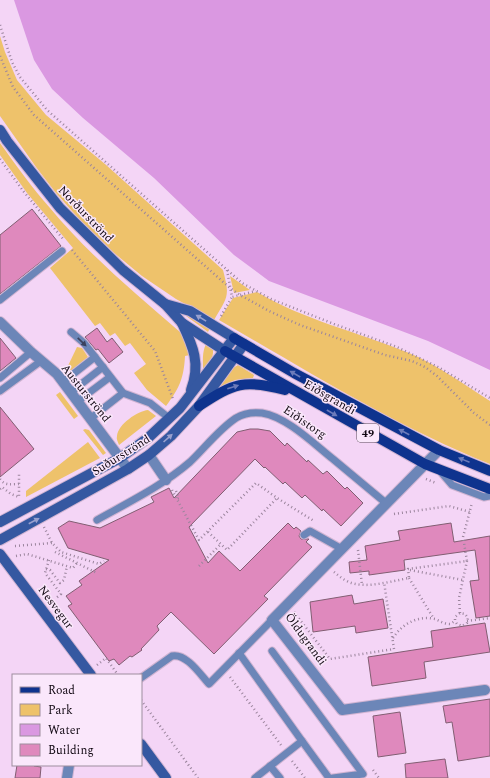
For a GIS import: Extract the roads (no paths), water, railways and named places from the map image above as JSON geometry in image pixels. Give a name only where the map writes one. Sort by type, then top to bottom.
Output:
[{"type":"main road","name":"Eiðsgrandi","points":[[234,338],[301,377],[439,450],[490,471]]},
{"type":"main road","name":"Eiðsgrandi","points":[[225,351],[425,464],[490,489]]},
{"type":"main road","name":"49","points":[[200,406],[230,387],[242,385],[254,384],[298,393]]},
{"type":"street","name":"Norðurströnd","points":[[0,130],[60,208],[123,270],[165,304],[182,323],[225,351]]},
{"type":"street","name":"Norðurströnd","points":[[165,304],[190,311],[234,338]]},
{"type":"street","name":"Austurströnd","points":[[0,322],[31,352],[57,374],[128,469]]},
{"type":"street","points":[[182,323],[194,351],[197,367],[194,382],[189,395]]},
{"type":"street","name":"Suðurströnd","points":[[0,522],[120,458],[148,438],[180,408],[234,338]]},
{"type":"street","name":"Suðurströnd","points":[[0,540],[128,469],[149,455],[171,436],[200,406],[244,344]]},
{"type":"street","name":"Öldugrandi","points":[[439,450],[272,620],[342,710],[485,690]]},
{"type":"street","points":[[149,455],[166,480]]},
{"type":"street","name":"Nesvegur","points":[[0,554],[92,671]]},
{"type":"street","points":[[142,745],[166,778]]},
{"type":"street","points":[[67,778],[69,766]]},
{"type":"lane","points":[[0,300],[62,251]]},
{"type":"lane","points":[[71,332],[84,344],[123,393],[150,403],[169,418]]},
{"type":"lane","points":[[0,378],[31,352]]},
{"type":"lane","points":[[63,382],[93,355]]},
{"type":"lane","points":[[0,391],[41,361]]},
{"type":"lane","points":[[71,392],[103,367]]},
{"type":"lane","points":[[78,401],[110,377]]},
{"type":"lane","points":[[91,418],[123,393]]},
{"type":"lane","name":"Eiðistorg","points":[[97,520],[143,495],[166,480],[189,462],[228,424],[249,413],[264,413],[274,416],[289,425],[314,443],[387,504]]},
{"type":"lane","points":[[440,470],[452,485],[484,498],[490,496]]},
{"type":"lane","points":[[304,535],[310,531],[342,549]]},
{"type":"lane","points":[[142,677],[172,656],[178,655],[184,657],[208,684],[272,620]]},
{"type":"lane","points":[[272,651],[363,774],[333,778]]},
{"type":"lane","points":[[239,653],[329,778]]},
{"type":"lane","points":[[255,778],[302,741]]},
{"type":"lane","points":[[270,766],[280,778]]},
{"type":"water","points":[[14,0],[490,0],[490,370],[428,341],[269,281],[234,255],[154,178],[83,118],[52,89],[34,60]]}]
